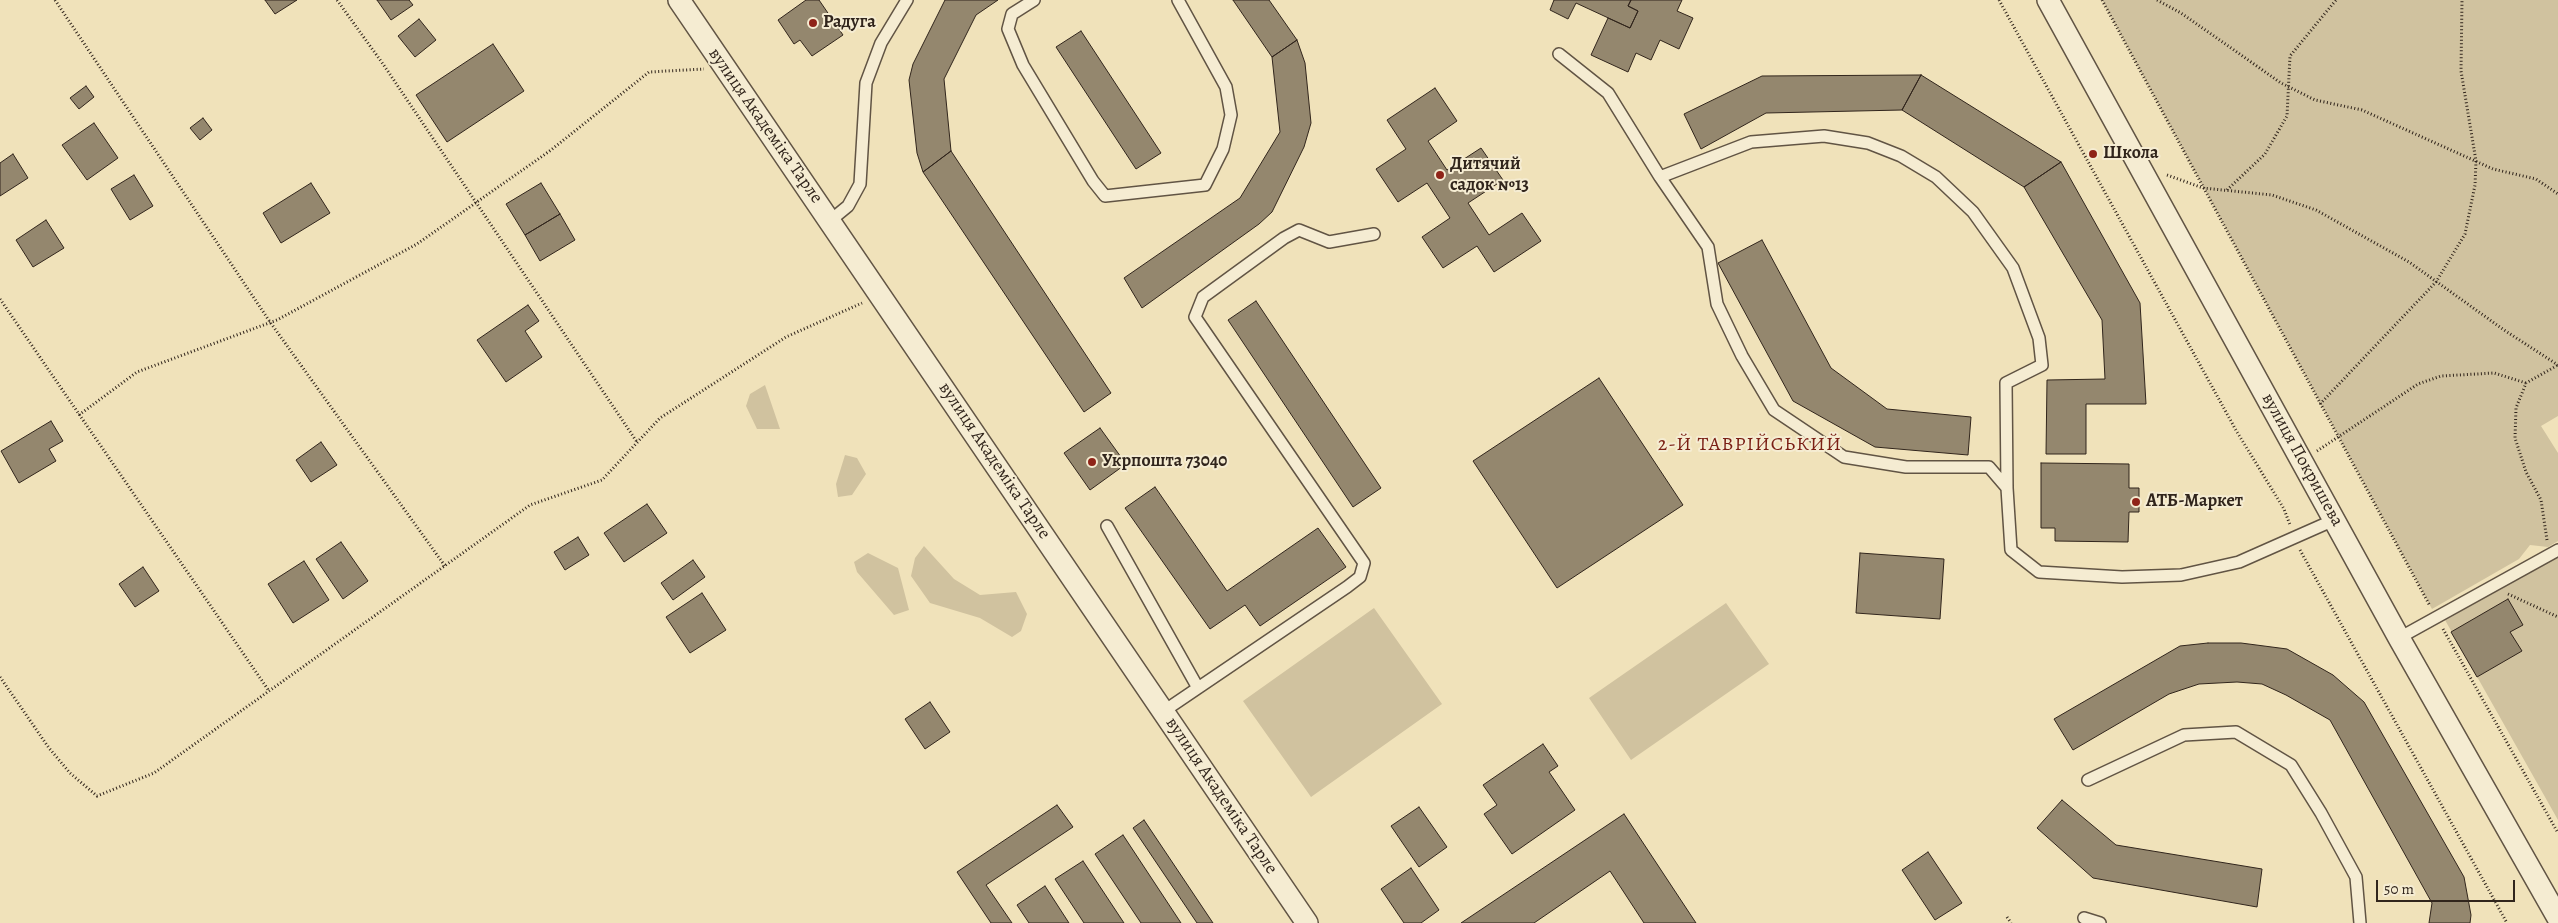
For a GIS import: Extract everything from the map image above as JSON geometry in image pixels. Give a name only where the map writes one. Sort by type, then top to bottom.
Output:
[{"type":"street","name":"вулиця Академіка Тарле","points":[[679,0],[724,68],[831,220],[1307,923]]},
{"type":"street","name":"вулиця Покришева","points":[[2048,0],[2399,638],[2558,918]]},
{"type":"lane","points":[[831,220],[848,206],[860,184],[866,82],[881,43],[907,0]]},
{"type":"lane","points":[[1034,0],[1012,14],[1008,29],[1032,80],[1093,181],[1105,196],[1205,186],[1223,149],[1232,115],[1226,87],[1178,0]]},
{"type":"lane","points":[[1560,54],[1608,93],[1660,177],[1708,247],[1717,304],[1742,356],[1774,410],[1844,457],[1906,467],[1989,467],[2007,488]]},
{"type":"lane","points":[[1660,177],[1751,142],[1824,136],[1868,143],[1901,156],[1936,177],[1973,212],[2013,268],[2039,338],[2042,365],[2006,383],[2007,488],[2011,550],[2039,572],[2122,577],[2181,575],[2239,562],[2334,520]]},
{"type":"lane","points":[[1164,711],[1347,587],[1360,577],[1364,563],[1195,317],[1203,297],[1284,238],[1300,230],[1329,242],[1374,234]]},
{"type":"lane","points":[[1107,526],[1198,688]]},
{"type":"lane","points":[[2399,638],[2554,553]]},
{"type":"lane","points":[[2088,780],[2184,735],[2236,732],[2290,765],[2321,813],[2356,877],[2360,923]]},
{"type":"lane","points":[[2084,918],[2100,923]]},
{"type":"path","points":[[55,0],[270,322],[445,566]]},
{"type":"path","points":[[337,0],[637,442]]},
{"type":"path","points":[[1999,0],[2228,414],[2284,510],[2295,537],[2507,923]]},
{"type":"path","points":[[2102,0],[2338,437],[2558,833]]},
{"type":"path","points":[[2157,0],[2181,13],[2287,86],[2316,100],[2362,110],[2493,169],[2536,179],[2558,194]]},
{"type":"path","points":[[2227,190],[2265,154],[2287,116],[2290,56],[2336,0]]},
{"type":"path","points":[[2320,404],[2436,282],[2465,234],[2475,185],[2476,161],[2461,71],[2462,0]]},
{"type":"path","points":[[79,415],[137,372],[270,322],[417,244],[551,150],[649,72],[724,68]]},
{"type":"path","points":[[2140,166],[2203,188],[2272,195],[2316,210],[2409,262],[2504,330],[2558,365],[2526,383],[2516,408],[2515,438],[2526,472],[2542,500],[2554,553]]},
{"type":"path","points":[[0,677],[49,748],[70,773],[98,796],[154,773],[530,505],[602,480],[660,418],[786,337],[880,293]]},
{"type":"path","points":[[0,299],[269,691]]},
{"type":"path","points":[[2302,461],[2418,384],[2441,376],[2494,372],[2526,383]]},
{"type":"path","points":[[2493,588],[2558,617]]},
{"type":"path","points":[[2007,917],[2011,923]]},
{"type":"shaded area","points":[[2102,0],[2558,0],[2558,416],[2541,426],[2558,453],[2558,541],[2548,547],[2530,545],[2519,559],[2432,609]]},
{"type":"shaded area","points":[[765,385],[780,429],[757,429],[746,406],[750,394]]},
{"type":"shaded area","points":[[845,455],[857,458],[866,474],[852,495],[838,497],[836,484]]},
{"type":"shaded area","points":[[924,546],[954,579],[980,595],[1016,592],[1027,614],[1021,631],[1012,637],[980,618],[930,603],[911,576],[915,558]]},
{"type":"shaded area","points":[[868,553],[898,568],[909,610],[894,615],[857,572],[854,562]]},
{"type":"shaded area","points":[[2558,557],[2558,820],[2445,620]]},
{"type":"shaded area","points":[[1726,603],[1769,664],[1631,760],[1589,698]]},
{"type":"shaded area","points":[[1374,608],[1442,704],[1311,797],[1243,701]]},
{"type":"building","points":[[265,0],[297,0],[275,14]]},
{"type":"building","points":[[377,0],[409,0],[413,5],[391,20]]},
{"type":"building","points":[[806,0],[819,0],[843,35],[812,56],[800,40],[794,44],[778,20]]},
{"type":"building","points":[[945,0],[998,0],[976,15],[944,79],[951,151],[923,172],[917,153],[909,80],[913,64]]},
{"type":"building","points":[[1233,0],[1269,0],[1297,40],[1272,57]]},
{"type":"building","points":[[1554,0],[1631,0],[1628,6],[1638,11],[1630,28],[1576,3],[1568,19],[1550,10]]},
{"type":"building","points":[[1631,0],[1682,0],[1677,11],[1693,18],[1679,49],[1660,40],[1651,60],[1636,53],[1628,72],[1591,55],[1608,18],[1630,28],[1638,11],[1628,6]]},
{"type":"building","points":[[419,19],[436,40],[415,57],[398,36]]},
{"type":"building","points":[[1081,31],[1161,153],[1136,169],[1056,47]]},
{"type":"building","points":[[1297,40],[1305,63],[1311,123],[1304,147],[1272,212],[1259,224],[1142,308],[1124,278],[1240,198],[1280,132],[1272,57]]},
{"type":"building","points":[[493,44],[524,91],[447,142],[416,95]]},
{"type":"building","points":[[1921,75],[1902,110],[1766,113],[1701,149],[1684,114],[1762,76]]},
{"type":"building","points":[[1921,75],[2061,162],[2024,187],[1902,110]]},
{"type":"building","points":[[86,86],[94,97],[79,109],[70,98]]},
{"type":"building","name":"Дитячий садок №13","points":[[1435,88],[1457,121],[1428,141],[1447,170],[1481,148],[1503,180],[1468,203],[1489,235],[1522,213],[1541,241],[1494,272],[1477,246],[1443,268],[1422,237],[1450,218],[1427,183],[1398,202],[1376,169],[1406,149],[1387,120]]},
{"type":"building","points":[[203,118],[212,130],[200,140],[190,128]]},
{"type":"building","points":[[94,123],[118,158],[87,180],[62,145]]},
{"type":"building","points":[[951,151],[1111,393],[1084,412],[923,172]]},
{"type":"building","points":[[13,154],[28,178],[0,196],[0,163]]},
{"type":"building","points":[[2061,162],[2140,303],[2146,404],[2086,404],[2086,454],[2046,454],[2047,380],[2105,379],[2102,320],[2024,187]]},
{"type":"building","points":[[134,175],[153,206],[130,220],[111,189]]},
{"type":"building","points":[[311,183],[330,213],[281,243],[263,213]]},
{"type":"building","points":[[541,183],[560,214],[525,235],[506,204]]},
{"type":"building","points":[[560,214],[575,240],[540,261],[525,235]]},
{"type":"building","points":[[46,220],[64,248],[33,267],[16,240]]},
{"type":"building","points":[[1762,240],[1831,368],[1887,409],[1971,417],[1968,455],[1875,447],[1793,401],[1718,263]]},
{"type":"building","points":[[1256,301],[1381,488],[1353,507],[1228,320]]},
{"type":"building","points":[[528,305],[539,321],[525,331],[542,357],[506,382],[477,340]]},
{"type":"building","points":[[1599,378],[1683,505],[1557,588],[1473,461]]},
{"type":"building","points":[[51,421],[63,441],[49,449],[56,461],[19,483],[1,451]]},
{"type":"building","points":[[1100,428],[1126,464],[1090,490],[1064,453]]},
{"type":"building","points":[[321,442],[337,465],[311,482],[296,460]]},
{"type":"building","points":[[2041,463],[2129,464],[2129,488],[2139,488],[2139,512],[2129,512],[2128,542],[2055,541],[2055,528],[2041,528]]},
{"type":"building","points":[[1155,487],[1227,591],[1318,528],[1346,567],[1260,626],[1245,605],[1210,629],[1125,508]]},
{"type":"building","points":[[647,504],[667,533],[624,562],[604,533]]},
{"type":"building","points":[[578,537],[589,555],[565,570],[554,552]]},
{"type":"building","points":[[341,542],[368,581],[343,599],[316,559]]},
{"type":"building","points":[[1860,553],[1944,559],[1940,619],[1856,613]]},
{"type":"building","points":[[693,560],[705,577],[673,600],[661,583]]},
{"type":"building","points":[[304,561],[329,600],[293,623],[268,584]]},
{"type":"building","points":[[143,567],[159,591],[135,607],[119,584]]},
{"type":"building","points":[[702,593],[726,630],[690,653],[666,617]]},
{"type":"building","points":[[2508,599],[2523,625],[2510,632],[2522,651],[2477,677],[2451,632]]},
{"type":"building","points":[[2208,643],[2241,643],[2287,649],[2333,675],[2364,702],[2464,877],[2471,915],[2470,923],[2429,923],[2432,903],[2330,720],[2286,695],[2262,684],[2237,682],[2199,684],[2169,694],[2073,750],[2054,719],[2180,646]]},
{"type":"building","points":[[930,702],[950,732],[925,749],[905,719]]},
{"type":"building","points":[[1543,744],[1558,766],[1549,772],[1575,810],[1512,854],[1484,814],[1497,805],[1483,785]]},
{"type":"building","points":[[2062,800],[2116,845],[2262,869],[2257,907],[2093,878],[2037,828]]},
{"type":"building","points":[[1057,805],[1073,827],[986,885],[1012,923],[991,923],[957,872]]},
{"type":"building","points":[[1419,807],[1447,847],[1419,867],[1391,826]]},
{"type":"building","points":[[1624,814],[1696,923],[1644,923],[1610,871],[1534,923],[1461,923]]},
{"type":"building","points":[[1144,820],[1213,923],[1197,923],[1133,828]]},
{"type":"building","points":[[1123,835],[1181,923],[1141,923],[1095,854]]},
{"type":"building","points":[[1928,852],[1962,903],[1935,920],[1902,870]]},
{"type":"building","points":[[1083,861],[1124,923],[1084,923],[1055,879]]},
{"type":"building","points":[[1411,868],[1439,910],[1421,923],[1404,923],[1381,889]]},
{"type":"building","points":[[1045,886],[1069,923],[1029,923],[1017,905]]},
{"type":"place","name":"Радуга","points":[[813,23]]},
{"type":"place","name":"Школа","points":[[2093,154]]},
{"type":"place","name":"Дитячий садок №13","points":[[1440,175]]},
{"type":"place","name":"Укрпошта 73040","points":[[1092,462]]},
{"type":"place","name":"АТБ-Маркет","points":[[2136,502]]},
{"type":"district","name":"2-Й ТАВРІЙСЬКИЙ","points":[[1750,445]]}]
